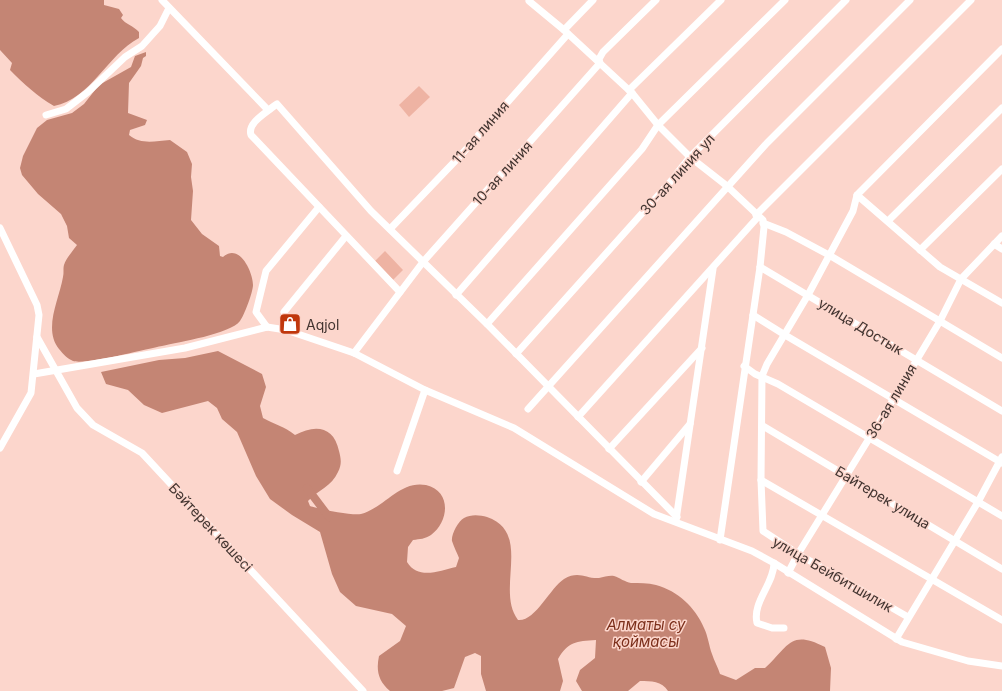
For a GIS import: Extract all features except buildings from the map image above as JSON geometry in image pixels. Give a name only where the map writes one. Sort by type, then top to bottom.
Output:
[{"type":"street","points":[[162,0],[268,110]]},
{"type":"street","points":[[528,0],[600,62],[630,92],[658,125],[690,157],[726,186],[759,218],[828,255],[1002,358]]},
{"type":"street","name":"11-ая линия","points":[[390,229],[460,156],[593,0]]},
{"type":"street","name":"10-ая линия","points":[[354,353],[423,262],[600,62],[599,59],[603,52],[656,0]]},
{"type":"street","points":[[456,295],[630,92],[721,0]]},
{"type":"street","points":[[487,324],[642,148],[658,125],[785,0]]},
{"type":"street","name":"30-ая линия ул","points":[[516,354],[671,181],[690,157],[846,0]]},
{"type":"street","points":[[528,409],[726,186],[910,0]]},
{"type":"street","points":[[578,417],[759,218],[970,0]]},
{"type":"street","points":[[46,115],[66,109],[88,92],[125,57],[142,46],[160,26],[170,8]]},
{"type":"street","points":[[1002,49],[857,194],[853,211],[828,255],[808,295],[767,364],[762,376],[763,426],[760,480],[1002,620]]},
{"type":"street","points":[[400,292],[251,136],[249,131],[251,126],[268,110],[277,104],[372,211],[487,324],[676,520]]},
{"type":"street","points":[[888,221],[1002,108]]},
{"type":"street","points":[[920,250],[1002,170]]},
{"type":"street","points":[[857,194],[940,267],[1002,303]]},
{"type":"street","points":[[267,327],[256,312],[266,271],[319,207]]},
{"type":"street","points":[[720,540],[744,366],[760,267],[759,218]]},
{"type":"street","points":[[0,228],[37,305],[39,315],[38,337],[31,393],[1,444]]},
{"type":"street","points":[[284,312],[346,236]]},
{"type":"street","name":"36-ая линия","points":[[788,573],[846,474],[940,321],[961,279],[1002,236]]},
{"type":"street","points":[[994,244],[1002,249]]},
{"type":"street","name":"улица Достык","points":[[760,267],[1002,410]]},
{"type":"street","points":[[676,520],[713,269]]},
{"type":"street","points":[[753,315],[784,335],[1001,460],[978,502],[896,639]]},
{"type":"street","points":[[34,374],[185,348],[267,327],[286,330],[354,353],[425,390],[514,428],[638,505],[720,540],[752,551],[902,642],[968,661],[1002,666]]},
{"type":"street","name":"Бәйтерек көшесі","points":[[38,337],[77,408],[93,425],[142,453],[363,691]]},
{"type":"street","points":[[609,449],[702,348]]},
{"type":"street","points":[[744,366],[755,374],[762,376],[1002,516]]},
{"type":"street","points":[[397,470],[425,390]]},
{"type":"street","points":[[641,482],[690,424]]},
{"type":"street","name":"Байтерек улица","points":[[763,426],[846,474],[1002,569]]},
{"type":"street","name":"улица Бейбитшилик","points":[[760,480],[763,531],[798,554],[908,617]]},
{"type":"street","points":[[774,563],[770,581],[757,608],[755,616],[757,623],[772,628],[784,628]]},
{"type":"shaded area","points":[[419,86],[430,97],[409,117],[399,105]]},
{"type":"shaded area","points":[[385,251],[403,270],[393,280],[375,261]]},
{"type":"water","points":[[0,0],[104,0],[104,5],[119,9],[123,15],[121,18],[139,32],[139,38],[117,55],[89,86],[78,95],[67,102],[54,106],[31,90],[10,70],[12,63],[0,50]]},
{"type":"water","points":[[146,52],[146,56],[143,58],[141,66],[129,83],[128,113],[147,120],[145,125],[130,130],[129,135],[143,141],[170,140],[187,152],[192,164],[191,177],[193,191],[191,220],[202,234],[219,246],[220,256],[223,257],[229,253],[234,253],[244,260],[251,273],[253,288],[248,304],[240,321],[226,330],[204,337],[116,356],[90,361],[73,361],[62,353],[54,341],[52,323],[63,277],[64,265],[77,245],[69,238],[67,226],[61,214],[38,194],[22,175],[20,168],[23,156],[37,128],[47,120],[72,113],[84,104],[99,85],[131,67],[135,56]]},
{"type":"water","name":"Алматы су қоймасы","points":[[218,351],[262,374],[266,387],[260,406],[263,418],[295,435],[310,429],[316,429],[328,432],[333,436],[341,464],[332,481],[308,501],[310,506],[343,513],[361,514],[369,511],[400,490],[408,487],[426,485],[434,488],[440,494],[444,500],[445,507],[441,523],[431,535],[425,538],[413,540],[408,547],[407,562],[417,571],[429,573],[456,567],[459,558],[452,538],[457,525],[464,518],[473,515],[487,517],[501,525],[508,536],[511,549],[510,594],[512,608],[518,620],[530,616],[559,583],[569,576],[578,575],[599,578],[612,576],[631,583],[647,583],[656,585],[672,591],[685,601],[696,613],[705,631],[720,674],[736,680],[755,668],[765,668],[791,642],[804,640],[825,647],[831,668],[830,691],[668,691],[659,683],[640,681],[628,691],[582,691],[576,681],[580,670],[595,658],[596,640],[578,642],[569,646],[562,653],[558,659],[563,681],[560,691],[486,691],[481,674],[481,656],[475,653],[465,657],[454,688],[442,691],[390,691],[380,679],[378,671],[379,656],[400,641],[406,626],[392,614],[356,606],[340,592],[332,574],[320,532],[292,515],[270,499],[256,476],[237,432],[222,419],[217,408],[208,401],[162,413],[144,405],[128,390],[106,384],[101,372],[159,360],[185,358]]},
{"type":"waterway","points":[[307,488],[329,517]]},
{"type":"place","name":"Aqjol","points":[[290,324]]}]
